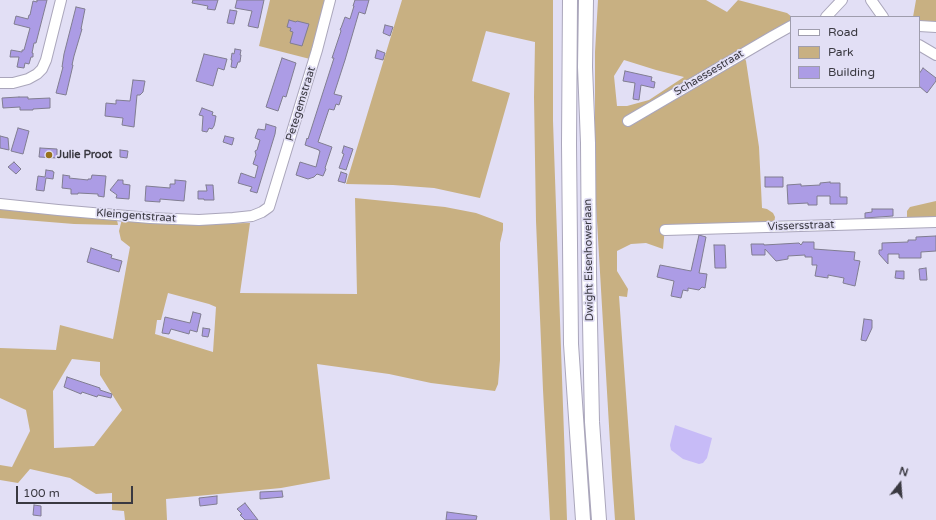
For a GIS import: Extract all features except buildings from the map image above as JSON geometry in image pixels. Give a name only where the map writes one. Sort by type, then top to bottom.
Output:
[{"type":"highway","name":"Dwight Eisenhowerlaan","points":[[570,0],[568,144],[571,344],[582,513],[578,520]]},
{"type":"highway","name":"Dwight Eisenhowerlaan","points":[[586,0],[585,67],[588,144],[592,422],[599,520]]},
{"type":"street","points":[[0,83],[28,79],[42,69],[46,60],[61,0]]},
{"type":"street","name":"Petegemstraat","points":[[269,207],[317,50],[330,0]]},
{"type":"street","points":[[827,16],[842,0]]},
{"type":"street","points":[[870,0],[882,16]]},
{"type":"street","points":[[920,26],[936,27]]},
{"type":"street","name":"Schaessestraat","points":[[628,121],[790,27]]},
{"type":"street","points":[[920,46],[936,55]]},
{"type":"street","name":"Kleingentstraat","points":[[0,204],[150,218],[199,220],[252,216],[269,207]]},
{"type":"street","name":"Vissersstraat","points":[[665,230],[936,222]]},
{"type":"green space","points":[[270,0],[325,0],[310,59],[259,46]]},
{"type":"green space","points":[[402,0],[553,0],[553,121],[567,520],[550,520],[536,221],[534,97],[535,42],[486,31],[472,81],[510,93],[480,198],[434,188],[346,184]]},
{"type":"green space","points":[[598,0],[706,0],[727,12],[738,0],[787,13],[791,16],[790,22],[741,50],[746,61],[759,147],[762,208],[773,213],[775,217],[774,224],[665,227],[663,249],[646,243],[631,244],[617,251],[617,271],[628,289],[627,297],[619,296],[635,520],[615,520],[595,187],[595,52]],"holes":[[[624,60],[684,77],[649,100],[627,106],[617,106],[614,76]]]},
{"type":"green space","points":[[916,0],[936,0],[936,25],[920,24],[920,16],[913,16]]},
{"type":"green space","points":[[355,198],[445,207],[476,213],[503,223],[500,243],[500,360],[498,384],[495,391],[431,383],[389,374],[317,364],[330,479],[281,488],[166,499],[167,520],[125,520],[124,511],[112,510],[112,493],[96,494],[70,478],[30,469],[18,483],[0,480],[0,465],[12,467],[30,431],[26,410],[0,398],[0,348],[56,350],[60,325],[113,339],[130,247],[121,240],[119,231],[122,219],[198,224],[250,223],[240,293],[357,294]],"holes":[[[168,293],[216,307],[213,352],[155,334],[157,320],[161,320]],[[72,359],[100,362],[100,375],[122,410],[94,446],[54,448],[53,391]]]},
{"type":"green space","points":[[936,201],[936,218],[907,219],[907,211],[910,207]]},
{"type":"green space","points":[[0,206],[117,220],[118,225],[74,224],[0,218]]},
{"type":"shaded area","points":[[675,425],[712,438],[707,458],[703,463],[699,464],[683,459],[671,450],[670,445]]},
{"type":"place","name":"Julie Proot","points":[[49,155]]}]
